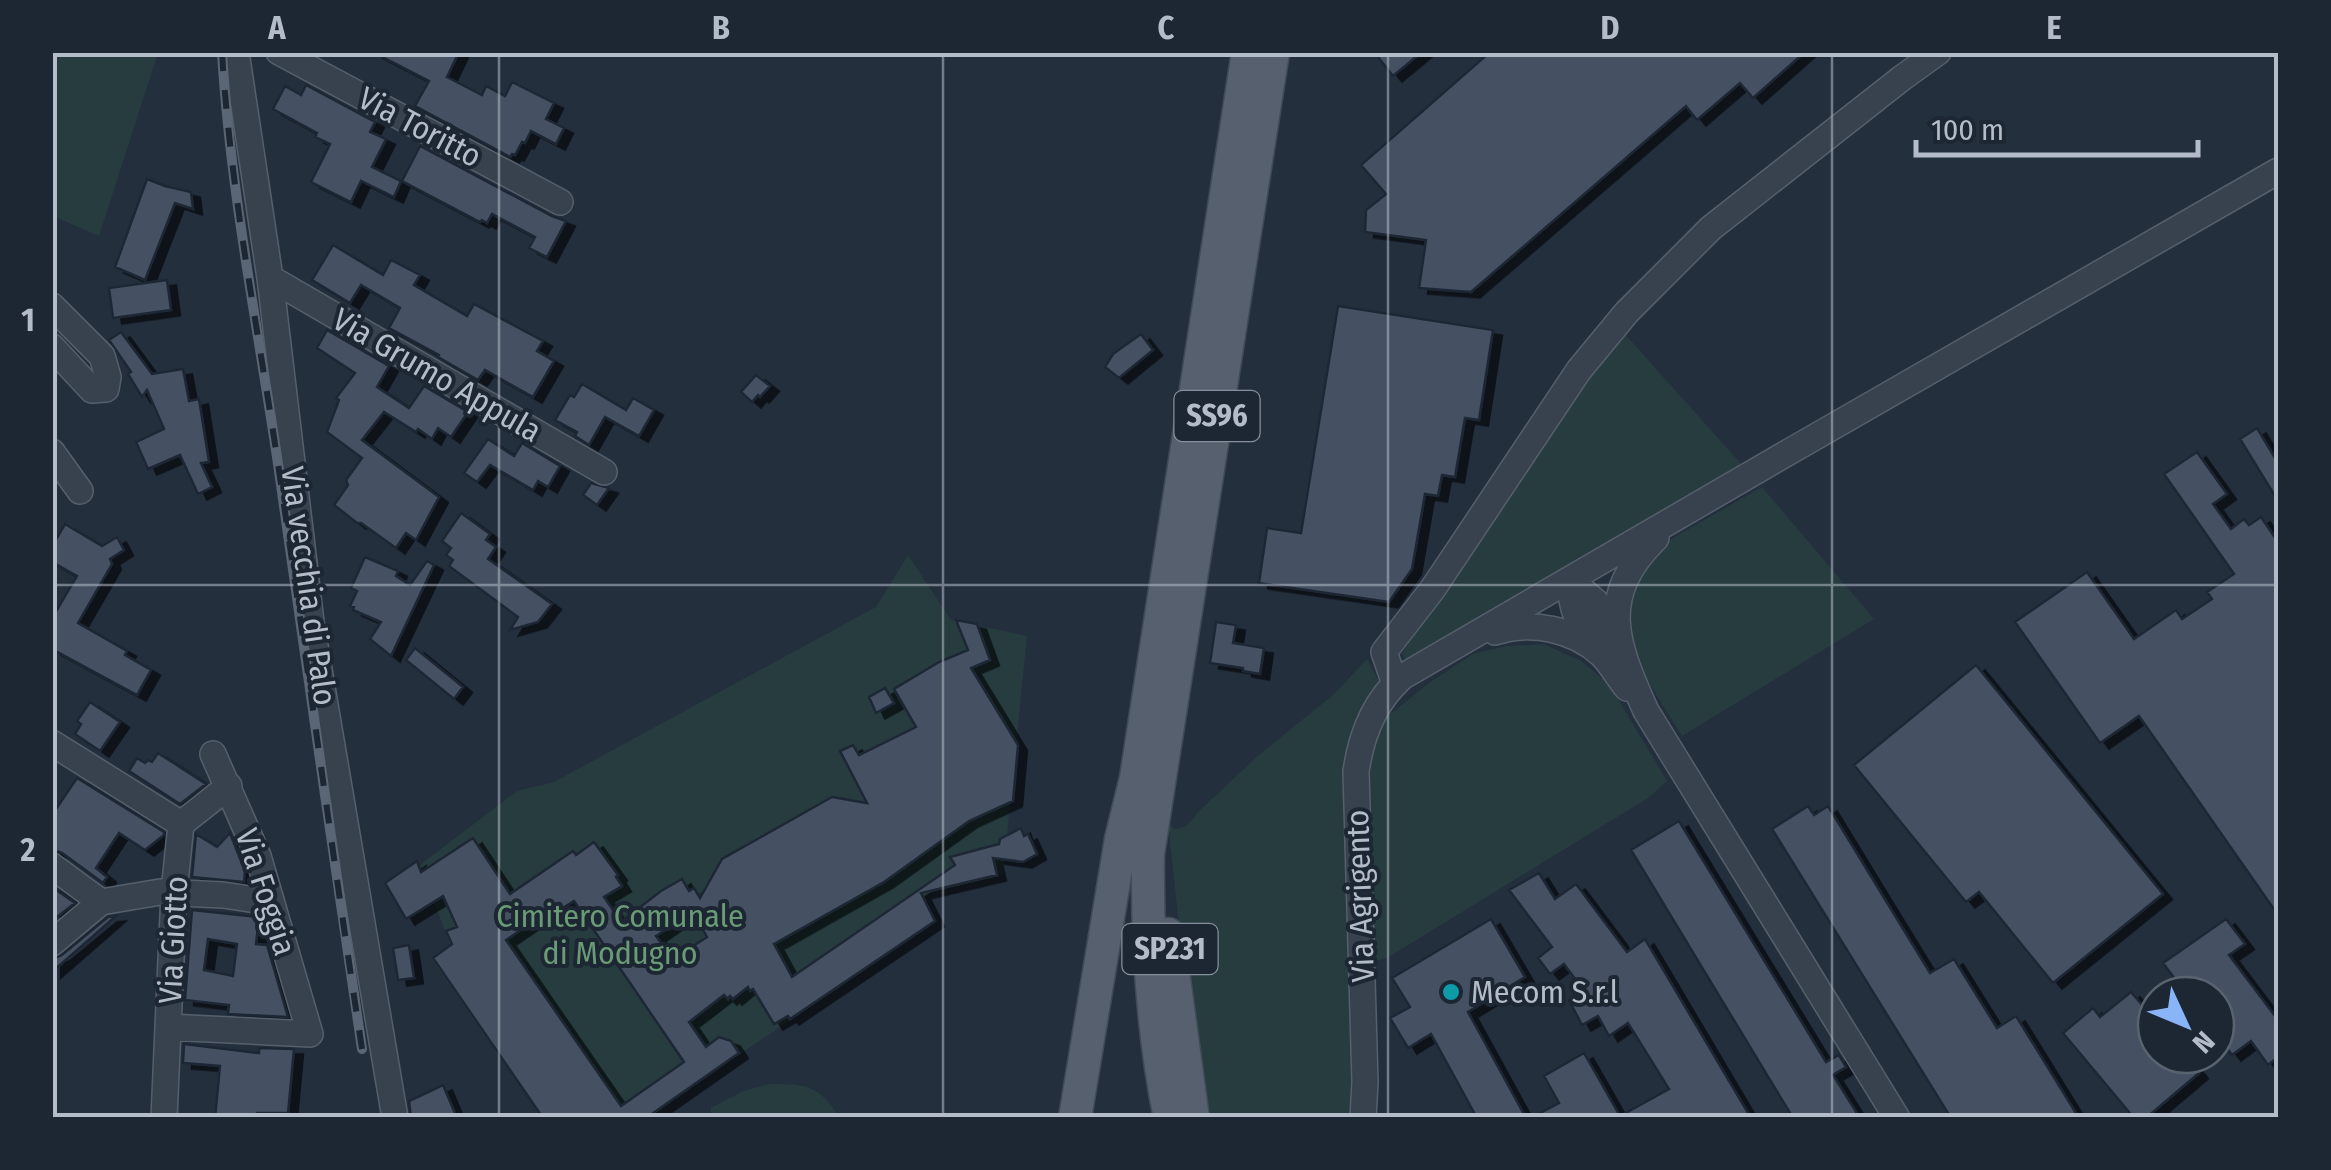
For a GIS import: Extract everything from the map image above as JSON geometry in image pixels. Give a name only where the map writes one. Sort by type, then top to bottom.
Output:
[{"type":"main road","name":"SS96","points":[[1153,1118],[1136,995],[1132,898],[1248,52]]},
{"type":"main road","name":"SS96","points":[[1170,1118],[1151,986],[1148,778],[1273,52]]},
{"type":"main road","name":"SS96","points":[[1075,1118],[1121,839],[1148,778]]},
{"type":"main road","name":"SP231","points":[[1148,778],[1160,839],[1166,916],[1193,1118]]},
{"type":"street","name":"Via vecchia di Palo","points":[[236,52],[270,278],[310,622],[395,1118]]},
{"type":"street","name":"Via Toritto","points":[[279,52],[560,202]]},
{"type":"street","points":[[1938,52],[1712,228],[1597,346],[1432,590],[1384,652],[1394,684],[2278,171]]},
{"type":"street","name":"Via Grumo Appula","points":[[270,278],[604,472]]},
{"type":"street","points":[[52,306],[102,356],[108,377],[106,389],[92,390],[52,347]]},
{"type":"street","points":[[52,452],[80,491]]},
{"type":"street","points":[[1610,650],[1627,579],[1639,557],[1678,517]]},
{"type":"street","points":[[1570,580],[1596,602],[1610,650],[1626,668],[1646,711],[1896,1118]]},
{"type":"street","points":[[1456,647],[1502,630],[1527,626],[1552,629],[1610,650]]},
{"type":"street","name":"Via Agrigento","points":[[1363,1118],[1366,1082],[1356,772],[1365,728],[1394,684]]},
{"type":"street","points":[[52,743],[181,824],[229,786]]},
{"type":"street","name":"Via Foggia","points":[[168,1028],[310,1034],[258,856],[213,754]]},
{"type":"street","name":"Via Giotto","points":[[164,1118],[174,892],[181,824]]},
{"type":"street","points":[[52,866],[101,902]]},
{"type":"street","points":[[52,943],[101,902],[174,892],[224,894],[270,902]]},
{"type":"green space","points":[[53,52],[158,53],[99,236],[53,216]]},
{"type":"green space","points":[[1623,332],[1743,466],[1406,660],[1402,654],[1410,641],[1593,370]]},
{"type":"green space","points":[[1762,487],[1874,619],[1682,736],[1634,659],[1626,624],[1634,586],[1653,554],[1671,539]]},
{"type":"green space","name":"Cimitero Comunale di Modugno","points":[[908,555],[951,620],[1027,636],[1003,874],[923,895],[935,921],[648,1117],[541,1117],[432,960],[451,947],[420,865],[517,791],[554,782],[876,607]]},
{"type":"green space","points":[[1544,644],[1581,661],[1609,684],[1667,781],[1648,798],[1387,958],[1374,961],[1367,760],[1383,720],[1473,654],[1506,646]]},
{"type":"green space","points":[[1367,659],[1380,683],[1357,719],[1345,760],[1355,1043],[1350,1117],[1206,1117],[1191,1036],[1168,823],[1174,829],[1188,824],[1259,755],[1333,695]]},
{"type":"green space","points":[[770,1084],[808,1088],[822,1096],[836,1112],[828,1118],[711,1117],[711,1108],[743,1091]]},
{"type":"building","points":[[373,52],[459,52],[447,77],[482,95],[486,86],[505,96],[512,82],[554,103],[546,119],[564,128],[556,144],[531,131],[510,157],[415,106],[429,81]]},
{"type":"building","points":[[1374,52],[1422,52],[1393,76]]},
{"type":"building","points":[[1490,52],[1805,52],[1753,98],[1740,83],[1697,120],[1686,106],[1471,292],[1419,288],[1426,240],[1365,232],[1366,210],[1386,194],[1361,165]]},
{"type":"building","points":[[306,85],[375,122],[370,132],[386,139],[372,167],[401,181],[394,197],[361,181],[351,202],[311,182],[330,144],[273,109],[285,86],[301,95]]},
{"type":"building","points":[[420,146],[566,221],[547,257],[529,248],[535,237],[492,214],[487,223],[480,222],[402,181]]},
{"type":"building","points":[[147,179],[191,192],[193,209],[175,203],[145,280],[115,267]]},
{"type":"building","points":[[333,245],[383,275],[391,260],[420,275],[414,285],[467,316],[474,304],[543,341],[537,351],[554,361],[533,397],[485,370],[478,380],[389,328],[400,308],[361,285],[350,303],[312,280]]},
{"type":"building","points":[[167,280],[171,310],[113,318],[109,288]]},
{"type":"building","points":[[1338,306],[1493,330],[1479,420],[1465,418],[1455,477],[1442,475],[1438,496],[1425,494],[1412,569],[1389,602],[1259,583],[1267,528],[1301,533]]},
{"type":"building","points":[[327,330],[389,366],[377,387],[409,408],[424,386],[468,412],[451,437],[438,428],[432,439],[384,412],[362,440],[439,497],[416,540],[406,533],[396,548],[334,505],[362,458],[327,432],[339,400],[336,398],[355,373],[317,348]]},
{"type":"building","points":[[121,332],[152,374],[183,369],[189,401],[199,399],[209,462],[201,463],[212,487],[198,494],[180,455],[148,469],[136,442],[164,429],[147,390],[142,397],[128,374],[131,372],[109,340]]},
{"type":"building","points":[[1141,334],[1153,350],[1119,378],[1105,367],[1113,354]]},
{"type":"building","points":[[756,375],[770,386],[752,402],[741,392]]},
{"type":"building","points":[[582,384],[626,410],[633,398],[654,410],[639,436],[605,417],[589,445],[575,436],[577,432],[555,420]]},
{"type":"building","points":[[2257,428],[2278,463],[2278,501],[2240,439]]},
{"type":"building","points":[[488,439],[514,456],[522,443],[560,466],[548,487],[538,481],[533,490],[490,465],[477,482],[464,473]]},
{"type":"building","points":[[2197,452],[2227,494],[2213,504],[2231,529],[2244,519],[2249,525],[2261,517],[2278,542],[2278,915],[2139,716],[2100,743],[2015,622],[2087,572],[2134,639],[2176,610],[2182,619],[2212,599],[2207,592],[2234,574],[2164,474]]},
{"type":"building","points":[[591,483],[609,488],[597,505],[583,495]]},
{"type":"building","points":[[461,513],[490,534],[486,540],[496,547],[488,559],[552,604],[538,622],[510,630],[518,617],[449,566],[453,560],[446,555],[451,548],[442,541]]},
{"type":"building","points":[[65,524],[102,546],[117,537],[124,550],[110,559],[112,564],[78,623],[151,670],[137,695],[52,649],[52,618],[77,576],[52,562],[52,546]]},
{"type":"building","points":[[365,557],[398,571],[396,576],[410,585],[427,561],[434,565],[391,656],[370,639],[381,622],[350,606],[357,591],[351,588]]},
{"type":"building","points":[[956,620],[977,624],[990,660],[971,668],[1018,745],[1013,801],[969,821],[884,882],[774,944],[792,977],[955,865],[950,857],[999,844],[1000,839],[1021,828],[1037,854],[1023,862],[993,858],[997,875],[921,893],[935,921],[790,1019],[788,1016],[774,1024],[748,987],[733,999],[724,995],[689,1022],[706,1047],[719,1037],[731,1041],[739,1053],[646,1118],[543,1118],[433,958],[452,944],[446,931],[457,927],[443,896],[406,919],[385,883],[417,861],[421,872],[473,838],[510,894],[573,851],[576,855],[594,842],[622,886],[604,897],[621,922],[682,879],[689,891],[694,888],[700,898],[722,859],[832,797],[867,803],[840,751],[853,745],[859,755],[916,727],[894,689],[968,650]],"holes":[[[574,901],[684,1062],[621,1106],[506,940],[547,912],[550,916]],[[693,911],[707,937],[673,959],[656,936]]]},
{"type":"building","points":[[1216,622],[1236,625],[1233,643],[1264,648],[1260,674],[1210,663]]},
{"type":"building","points":[[415,648],[463,687],[454,699],[406,660]]},
{"type":"building","points":[[1976,665],[2163,894],[2053,983],[1979,892],[1966,902],[1854,765]]},
{"type":"building","points":[[885,688],[894,703],[876,713],[869,697]]},
{"type":"building","points":[[90,702],[120,722],[100,751],[75,734],[81,724],[77,721]]},
{"type":"building","points":[[158,753],[206,784],[180,804],[129,771],[137,758],[152,762]]},
{"type":"building","points":[[77,778],[164,832],[145,850],[119,833],[96,868],[107,877],[103,883],[52,850],[52,815]]},
{"type":"building","points":[[1808,806],[1814,815],[1828,806],[1930,973],[1954,959],[1997,1028],[2016,1016],[2079,1118],[1951,1118],[1772,829]]},
{"type":"building","points":[[1679,821],[1826,1062],[1839,1055],[1846,1067],[1833,1075],[1860,1118],[1793,1118],[1631,850]]},
{"type":"building","points":[[230,833],[245,871],[244,882],[192,877],[196,834],[217,847]]},
{"type":"building","points":[[1539,873],[1555,899],[1576,884],[1627,952],[1645,939],[1751,1118],[1531,1118],[1559,1103],[1544,1076],[1584,1053],[1620,1116],[1669,1089],[1628,1023],[1609,1036],[1598,1016],[1582,1025],[1571,1004],[1587,995],[1564,964],[1550,974],[1538,958],[1552,947],[1509,890]]},
{"type":"building","points":[[52,887],[75,903],[52,921]]},
{"type":"building","points":[[192,910],[259,917],[256,944],[267,945],[288,1017],[228,1014],[229,1005],[185,1000]],"holes":[[[208,939],[237,944],[233,976],[204,970]]]},
{"type":"building","points":[[116,916],[52,972],[52,959],[108,917]]},
{"type":"building","name":"Mecom S.r.l","points":[[1491,919],[1525,977],[1468,1012],[1526,1118],[1477,1118],[1431,1034],[1408,1048],[1390,1018],[1410,1007],[1392,978]]},
{"type":"building","points":[[2226,919],[2245,944],[2229,955],[2278,1020],[2278,1057],[2268,1065],[2251,1041],[2236,1052],[2236,975],[2172,975],[2163,963]]},
{"type":"building","points":[[409,945],[414,978],[398,980],[393,948]]},
{"type":"building","points":[[2131,992],[2136,998],[2136,1075],[2197,1075],[2146,1118],[2134,1118],[2063,1033],[2093,1008],[2100,1017]]},
{"type":"building","points":[[184,1044],[259,1053],[259,1048],[294,1049],[288,1113],[215,1118],[220,1066],[183,1063]]},
{"type":"building","points":[[443,1085],[457,1118],[411,1118],[409,1101]]},
{"type":"railway","points":[[222,52],[238,205],[362,1049]]},
{"type":"place","name":"Mecom S.r.l","points":[[1451,992]]}]
